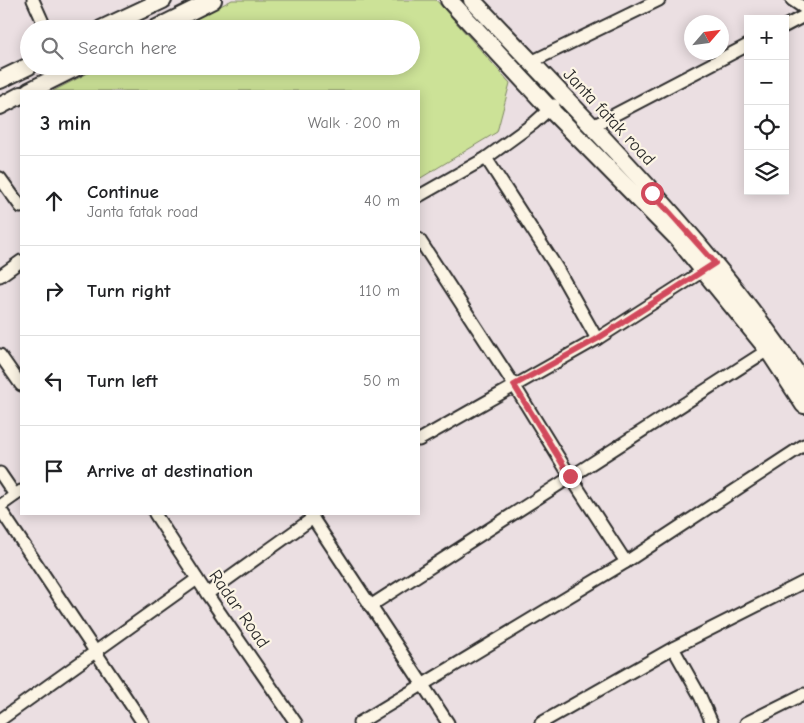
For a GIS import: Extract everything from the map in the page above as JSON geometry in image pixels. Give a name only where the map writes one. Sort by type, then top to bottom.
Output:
[{"type":"street","points":[[33,0],[42,20]]},
{"type":"street","points":[[120,20],[163,0]]},
{"type":"street","points":[[173,20],[213,0]]},
{"type":"street","points":[[420,439],[597,339],[710,267],[677,238],[550,109],[448,0]]},
{"type":"street","name":"Janta fatak road","points":[[472,0],[591,127],[710,267],[804,384]]},
{"type":"street","points":[[531,62],[659,0]]},
{"type":"street","points":[[792,0],[804,8]]},
{"type":"street","points":[[789,24],[804,16]]},
{"type":"street","points":[[591,127],[744,47]]},
{"type":"street","points":[[0,80],[20,71]]},
{"type":"street","points":[[26,75],[30,90]]},
{"type":"street","points":[[32,90],[61,75]]},
{"type":"street","points":[[0,106],[20,96]]},
{"type":"street","points":[[420,195],[486,158],[534,123],[563,97]]},
{"type":"street","points":[[486,158],[557,268],[597,339]]},
{"type":"street","points":[[0,178],[20,205]]},
{"type":"street","points":[[420,241],[626,562]]},
{"type":"street","points":[[0,276],[20,262]]},
{"type":"street","points":[[370,606],[773,347],[804,405]]},
{"type":"street","points":[[0,355],[20,385]]},
{"type":"street","points":[[359,723],[626,562],[804,445]]},
{"type":"street","points":[[0,473],[18,493],[0,508],[143,723]]},
{"type":"street","name":"Radar Road","points":[[156,515],[206,594],[296,723]]},
{"type":"street","points":[[206,594],[311,516],[448,723]]},
{"type":"street","points":[[0,720],[197,579]]},
{"type":"street","points":[[541,723],[673,648],[804,582]]},
{"type":"street","points":[[673,648],[700,696],[712,723]]},
{"type":"street","points":[[746,723],[804,694]]},
{"type":"green space","points":[[232,0],[436,0],[510,83],[497,132],[420,178],[420,90],[55,90],[84,75],[420,75],[420,20],[193,20]]},
{"type":"route","points":[[570,476],[514,385],[597,339],[715,263],[652,193]]}]
